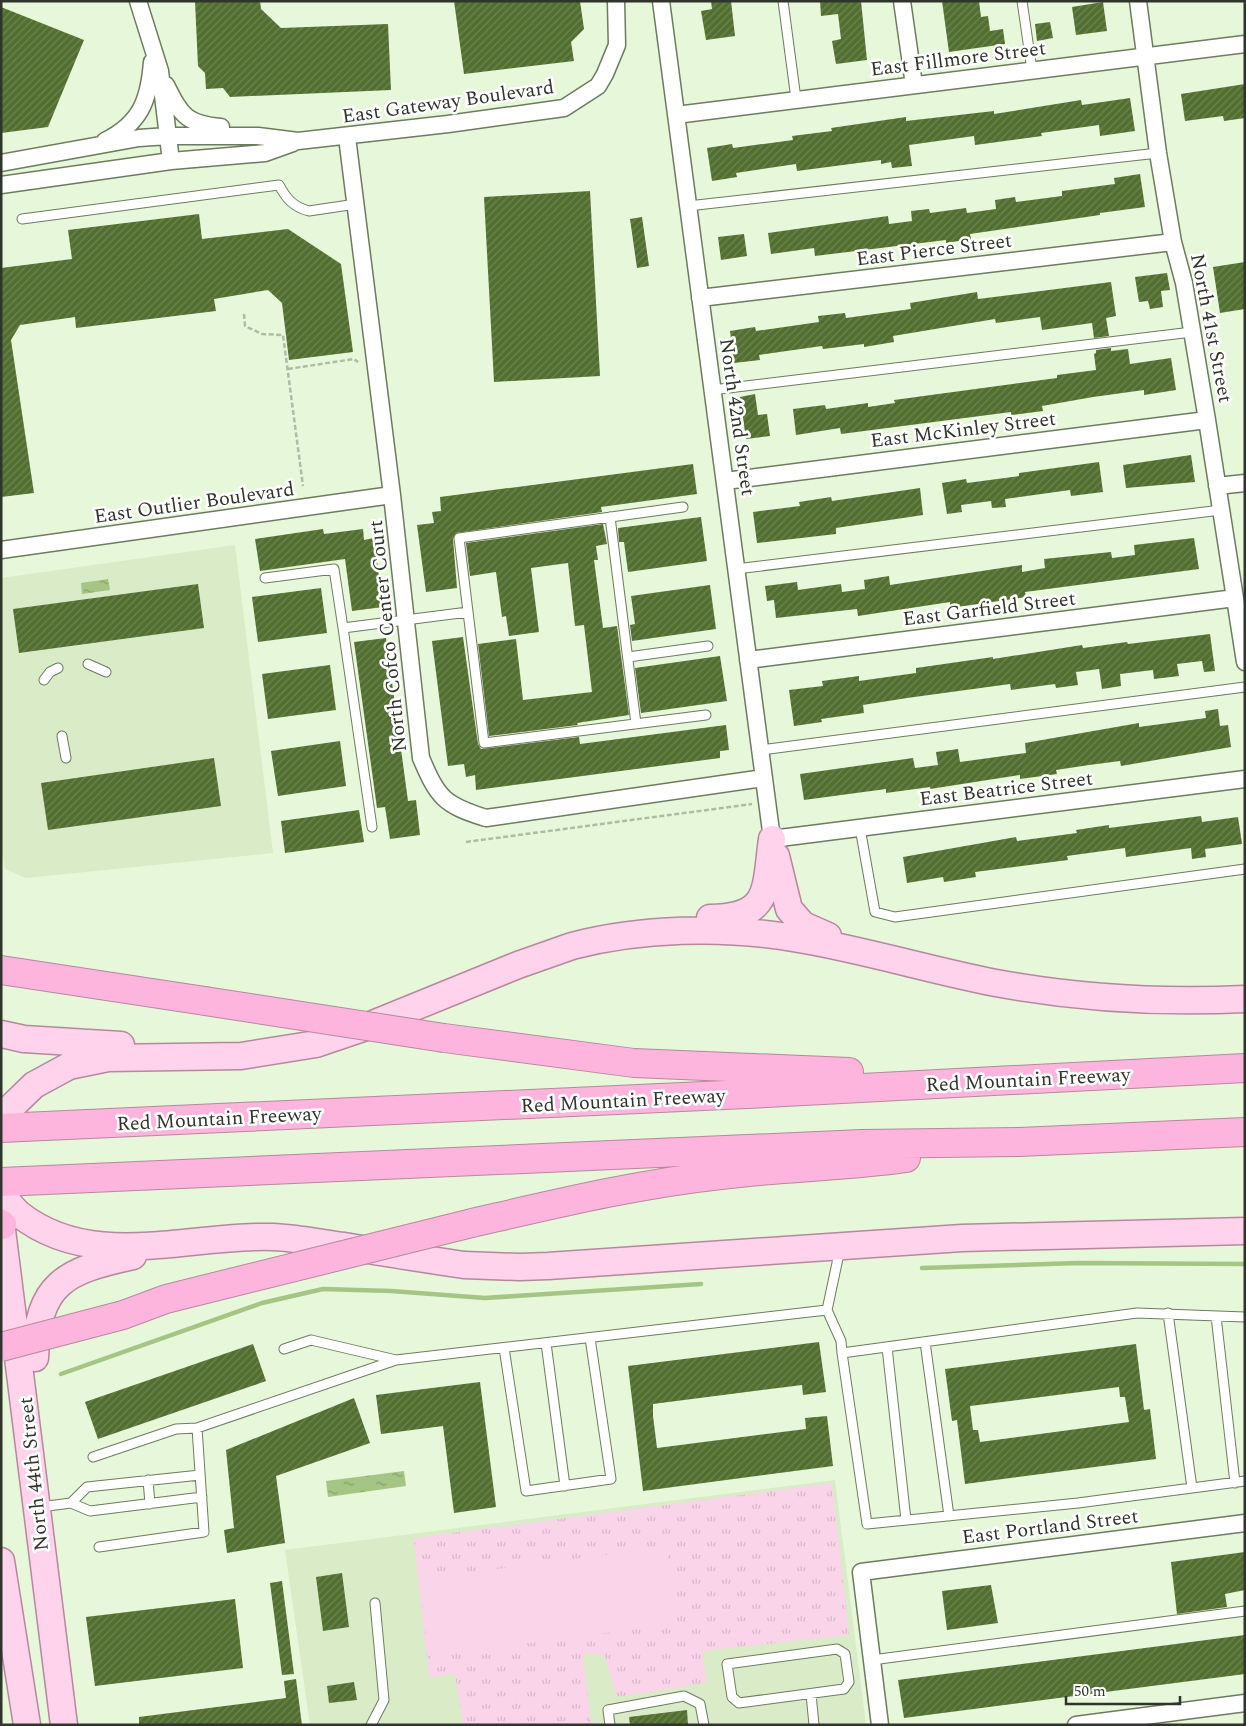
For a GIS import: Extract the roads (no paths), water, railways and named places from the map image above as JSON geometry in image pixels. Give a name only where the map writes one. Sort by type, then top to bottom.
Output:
[{"type":"highway","points":[[1,970],[444,1038],[575,1056],[683,1066],[837,1072],[1121,1074]]},
{"type":"highway","points":[[1,986],[205,1001]]},
{"type":"highway","name":"Red Mountain Freeway","points":[[1,1128],[747,1094],[1245,1068]]},
{"type":"highway","points":[[1,1182],[852,1145],[1019,1142],[1245,1132]]},
{"type":"highway","points":[[1,1347],[123,1315],[166,1299],[576,1199],[656,1184],[780,1169],[862,1164],[1019,1142]]},
{"type":"highway","points":[[1,1332],[118,1304],[166,1299]]},
{"type":"main road","points":[[1,1117],[23,1094],[45,1077],[82,1062],[108,1058],[241,1056],[290,1050],[341,1036],[545,955],[598,939],[663,920],[732,918],[746,913],[758,903],[765,891],[772,839]]},
{"type":"main road","points":[[772,839],[784,896],[793,915],[803,925],[870,954]]},
{"type":"main road","points":[[598,939],[698,931],[746,932],[795,938],[971,978],[1052,991],[1157,1000],[1245,999]]},
{"type":"main road","points":[[1,1034],[24,1039],[123,1045],[241,1056]]},
{"type":"main road","points":[[1,1194],[18,1213],[37,1226],[62,1238],[88,1245],[118,1247],[220,1238],[273,1237],[464,1265],[519,1268],[1016,1235],[1245,1231]]},
{"type":"main road","name":"North 44th Street","points":[[1,1224],[31,1450],[62,1714]]},
{"type":"main road","points":[[31,1450],[38,1321],[45,1304],[56,1287],[71,1275],[100,1263],[220,1238]]},
{"type":"main road","name":"North 44th Street","points":[[1,1561],[27,1725]]},
{"type":"main road","points":[[48,1725],[62,1714]]},
{"type":"street","points":[[138,1],[160,72],[171,161]]},
{"type":"street","name":"East Gateway Boulevard","points":[[1,185],[171,161],[265,153],[298,142],[545,112],[564,108],[598,86],[605,74],[618,45],[616,1]]},
{"type":"street","name":"North 42nd Street","points":[[661,1],[772,839]]},
{"type":"street","points":[[902,1],[914,85]]},
{"type":"street","name":"North 41st Street","points":[[1138,1],[1158,153],[1174,242],[1184,282],[1208,420],[1245,662]]},
{"type":"street","name":"East Fillmore Street","points":[[676,115],[1245,44]]},
{"type":"street","points":[[92,146],[126,128],[140,111],[150,81],[153,45]]},
{"type":"street","name":"East Gateway Boulevard","points":[[160,72],[176,105],[192,121],[201,125],[228,127],[258,136],[298,142]]},
{"type":"street","name":"East Gateway Boulevard","points":[[1,163],[92,146],[168,136],[258,136]]},
{"type":"street","name":"North Cofco Center Court","points":[[347,137],[392,495],[422,758],[434,789],[458,809],[486,818],[764,778]]},
{"type":"street","name":"East Pierce Street","points":[[700,298],[1174,242]]},
{"type":"street","name":"East McKinley Street","points":[[725,482],[1208,420]]},
{"type":"street","points":[[1218,486],[1245,483]]},
{"type":"street","name":"East Outlier Boulevard","points":[[1,550],[392,495]]},
{"type":"street","name":"East Garfield Street","points":[[748,660],[1235,598]]},
{"type":"street","name":"East Beatrice Street","points":[[772,839],[1245,778]]},
{"type":"street","name":"East Portland Street","points":[[872,1660],[861,1572],[1245,1523]]},
{"type":"street","points":[[872,1660],[880,1725]]},
{"type":"street","points":[[1076,1725],[1245,1703]]},
{"type":"lane","points":[[782,1],[796,100]]},
{"type":"lane","points":[[1022,1],[1032,70]]},
{"type":"lane","points":[[688,206],[1158,153]]},
{"type":"lane","points":[[22,219],[279,184],[288,200],[309,211],[356,204]]},
{"type":"lane","points":[[712,390],[1192,332]]},
{"type":"lane","points":[[683,507],[459,538],[484,743],[706,716]]},
{"type":"lane","points":[[736,569],[1221,510]]},
{"type":"lane","points":[[610,517],[636,724]]},
{"type":"lane","points":[[265,578],[334,569],[372,827]]},
{"type":"lane","points":[[343,628],[468,612]]},
{"type":"lane","points":[[628,657],[708,646]]},
{"type":"lane","points":[[88,664],[106,672]]},
{"type":"lane","points":[[44,680],[50,672],[58,668]]},
{"type":"lane","points":[[761,750],[1245,687]]},
{"type":"lane","points":[[62,736],[66,758]]},
{"type":"lane","points":[[860,828],[875,912],[895,917],[1245,869]]},
{"type":"lane","points":[[840,1246],[827,1310],[841,1341],[867,1524],[1078,1503],[1245,1481]]},
{"type":"lane","points":[[93,1457],[176,1429],[197,1428],[396,1360],[827,1310]]},
{"type":"lane","points":[[842,1353],[1137,1313],[1245,1317]]},
{"type":"lane","points":[[1168,1313],[1192,1488]]},
{"type":"lane","points":[[1216,1316],[1235,1483]]},
{"type":"lane","points":[[504,1348],[526,1492],[611,1479],[590,1338]]},
{"type":"lane","points":[[284,1349],[311,1340],[396,1360]]},
{"type":"lane","points":[[925,1342],[949,1516]]},
{"type":"lane","points":[[546,1343],[565,1486]]},
{"type":"lane","points":[[887,1347],[906,1520]]},
{"type":"lane","points":[[99,1547],[204,1532],[197,1428]]},
{"type":"lane","points":[[71,1503],[87,1487],[200,1475]]},
{"type":"lane","points":[[148,1480],[150,1504]]},
{"type":"lane","points":[[37,1508],[71,1503],[90,1511],[202,1497]]},
{"type":"lane","points":[[371,1725],[384,1700],[375,1603]]},
{"type":"lane","points":[[872,1660],[1245,1611]]},
{"type":"lane","points":[[837,1649],[845,1654],[849,1682],[844,1689],[810,1694],[740,1703],[732,1697],[727,1664],[837,1649]]},
{"type":"lane","points":[[810,1694],[814,1725]]},
{"type":"lane","points":[[610,1725],[608,1710],[684,1696],[700,1704],[704,1725]]},
{"type":"water","points":[[108,579],[110,590],[82,594],[81,583]]},
{"type":"water","points":[[404,1471],[406,1486],[328,1497],[326,1481]]},
{"type":"waterway","points":[[922,1268],[1078,1263],[1245,1264]]},
{"type":"waterway","points":[[61,1374],[262,1303],[323,1289],[391,1291],[485,1298],[701,1284]]}]
